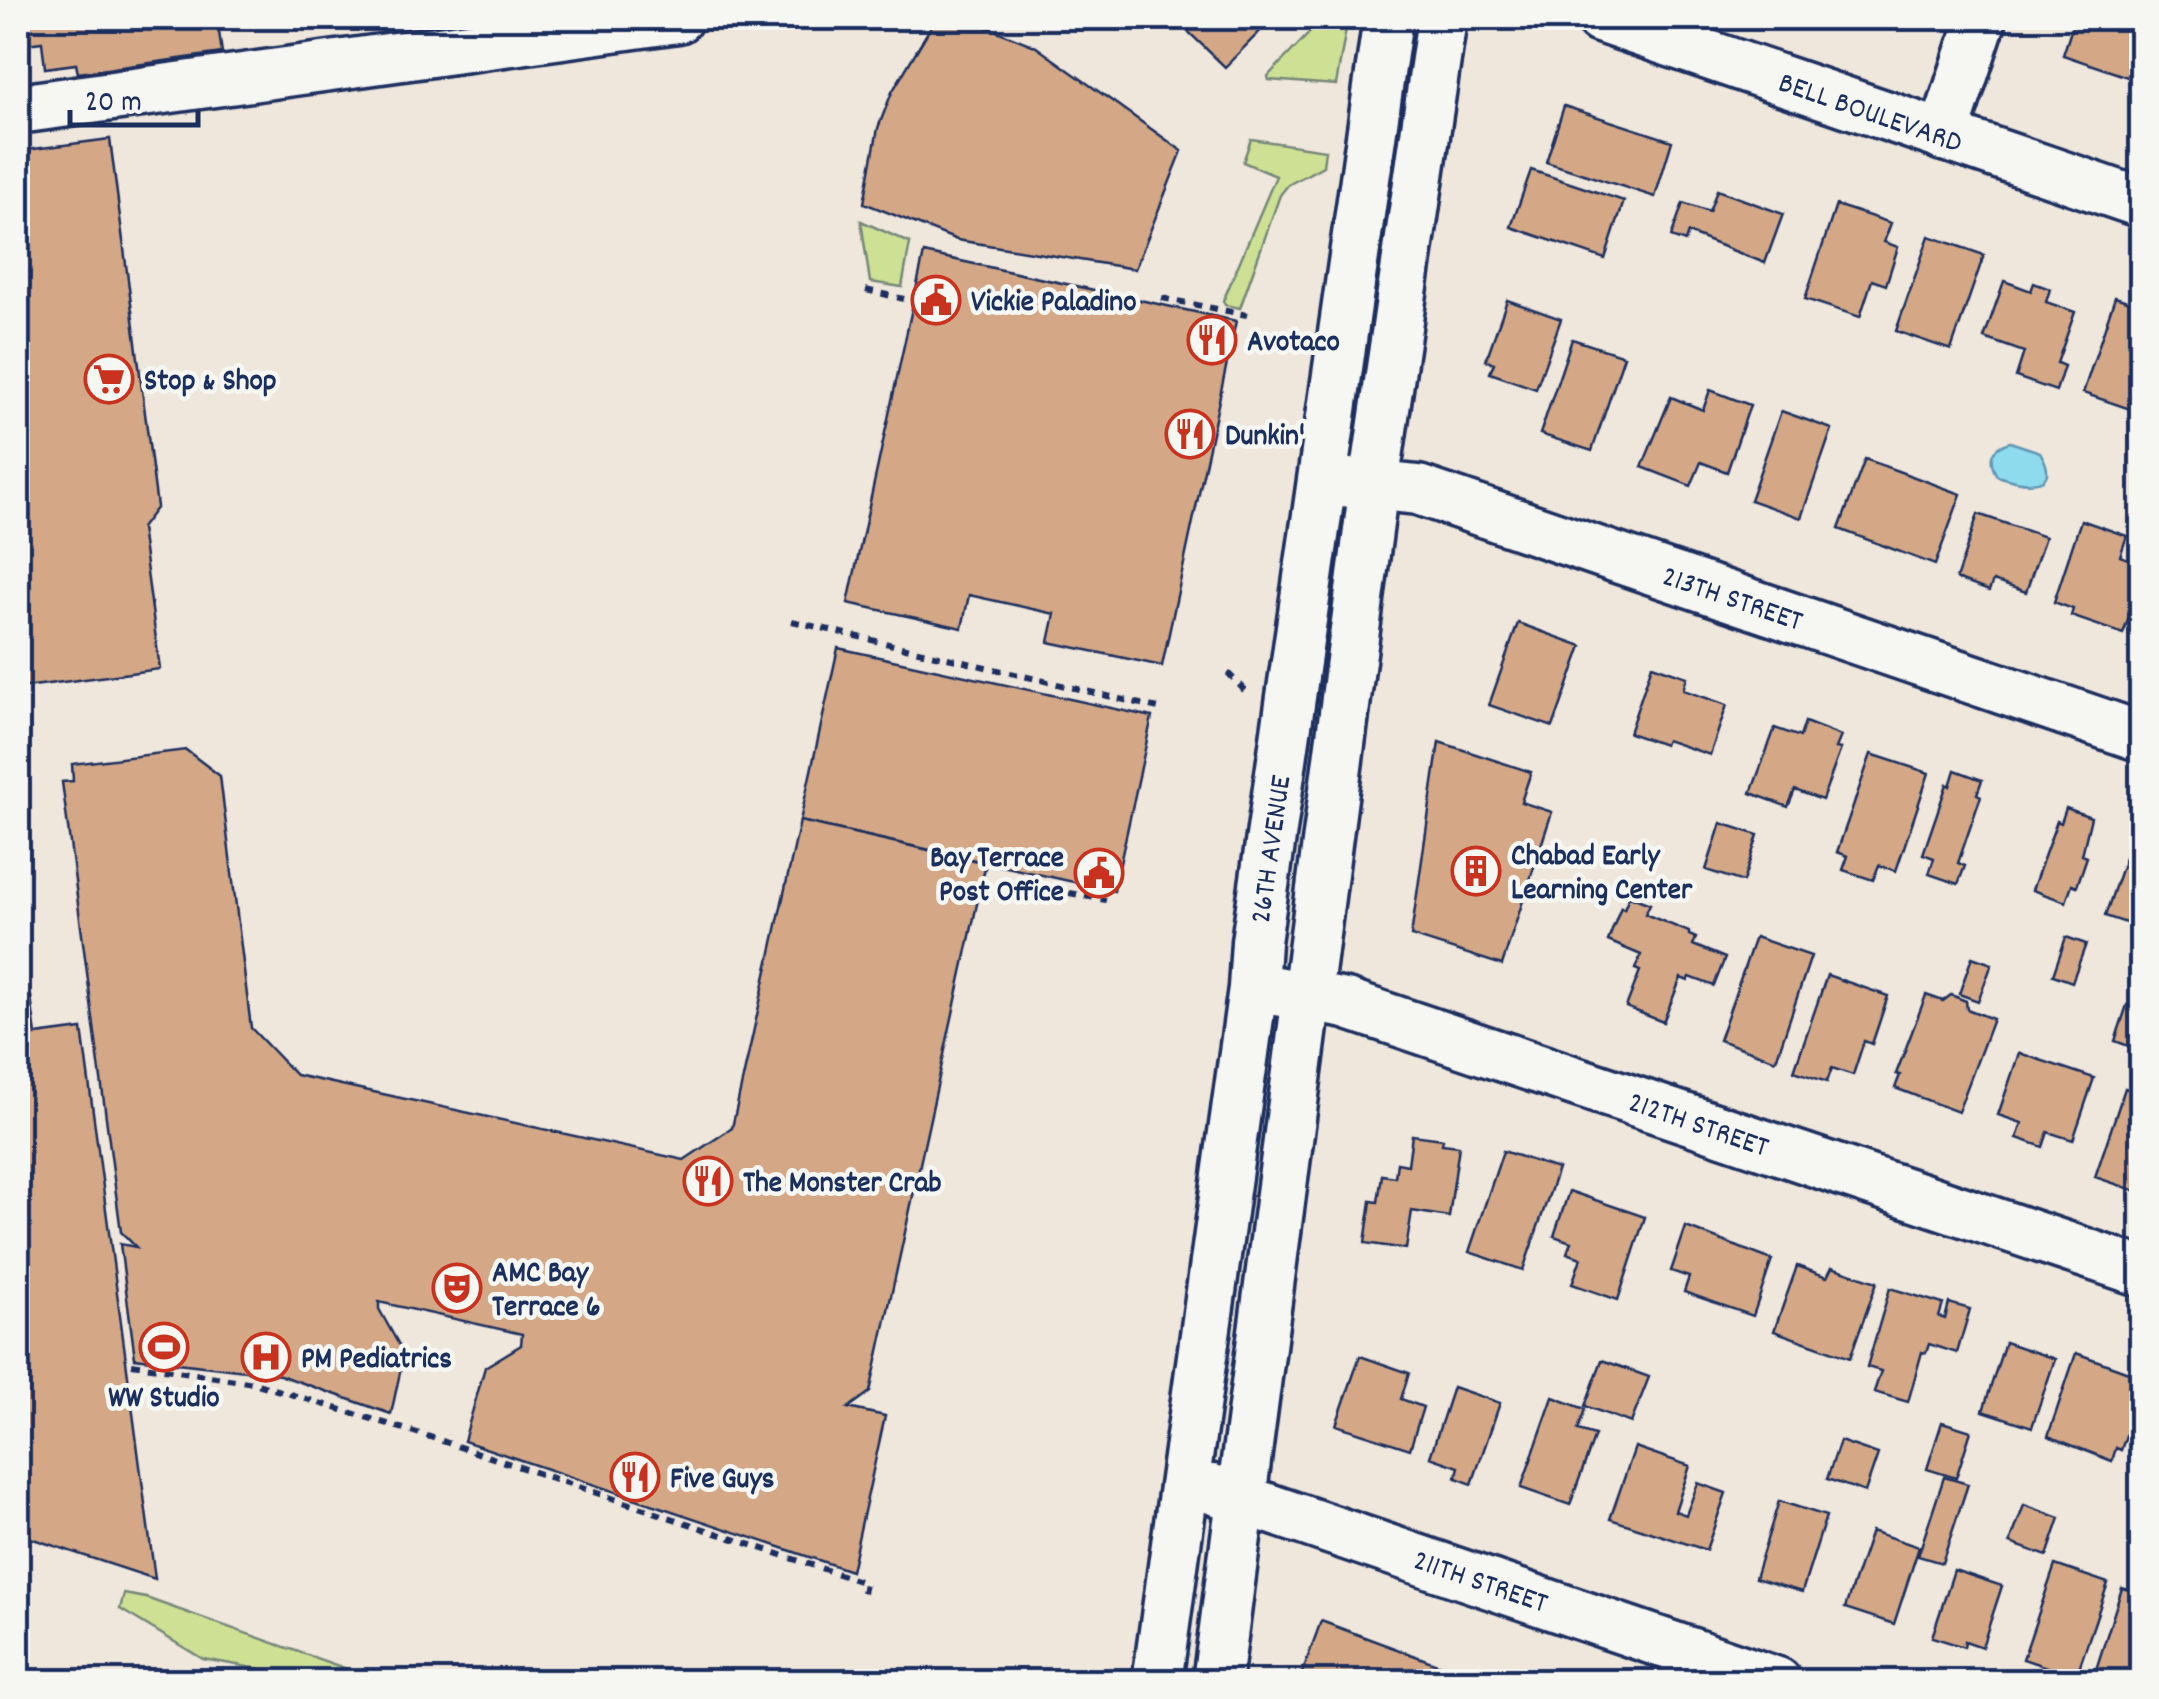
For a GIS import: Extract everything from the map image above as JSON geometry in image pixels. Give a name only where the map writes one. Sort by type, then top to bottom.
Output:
[{"type":"street","points":[[18,109],[678,18]]},
{"type":"street","name":"26TH AVENUE","points":[[1157,1682],[1320,480],[1388,18]]},
{"type":"street","name":"26TH AVENUE","points":[[1217,1682],[1374,485],[1442,18]]},
{"type":"street","name":"BELL BOULEVARD","points":[[1600,18],[2142,203]]},
{"type":"street","points":[[1943,136],[1982,18]]},
{"type":"street","name":"213TH STREET","points":[[1320,480],[1418,490],[2142,737]]},
{"type":"street","name":"212TH STREET","points":[[1253,988],[1346,1004],[2142,1272]]},
{"type":"street","name":"211TH STREET","points":[[1185,1480],[1777,1682]]},
{"type":"path","points":[[866,290],[904,299]]},
{"type":"path","points":[[1162,298],[1248,314]]},
{"type":"path","points":[[792,620],[1158,708]]},
{"type":"path","points":[[1228,672],[1253,700]]},
{"type":"path","points":[[1022,884],[1106,900]]},
{"type":"path","points":[[132,1364],[254,1383],[427,1436],[865,1583],[863,1593]]},
{"type":"green space","points":[[1310,18],[1348,18],[1336,85],[1269,80],[1268,76],[1317,25]]},
{"type":"green space","points":[[1251,139],[1325,150],[1323,166],[1288,185],[1280,195],[1240,308],[1223,301],[1276,176],[1243,162]]},
{"type":"green space","points":[[861,221],[910,243],[902,287],[870,282]]},
{"type":"green space","points":[[124,1594],[146,1598],[381,1681],[276,1681],[277,1672],[203,1659],[120,1609]]},
{"type":"water","points":[[2010,442],[2040,452],[2047,474],[2043,480],[2026,483],[1997,476],[1993,454]]},
{"type":"building","points":[[18,18],[217,18],[222,53],[78,73],[76,64],[45,68],[42,42],[18,45]]},
{"type":"building","points":[[936,18],[964,18],[1035,46],[1182,151],[1135,269],[957,240],[864,203],[878,128],[892,92]]},
{"type":"building","points":[[1174,18],[1273,18],[1225,67]]},
{"type":"building","points":[[2075,18],[2132,18],[2126,33],[2142,39],[2142,82],[2063,55]]},
{"type":"building","points":[[1564,106],[1672,141],[1655,197],[1546,162]]},
{"type":"building","points":[[110,139],[157,507],[141,528],[160,669],[18,688],[18,151]]},
{"type":"building","points":[[1531,170],[1624,201],[1605,259],[1511,227]]},
{"type":"building","points":[[1717,190],[1783,214],[1765,263],[1688,233],[1685,242],[1671,237],[1683,203],[1709,212]]},
{"type":"building","points":[[1836,205],[1891,223],[1884,242],[1898,247],[1886,285],[1872,280],[1860,317],[1805,299]]},
{"type":"building","points":[[1929,236],[1984,255],[1951,350],[1896,331]]},
{"type":"building","points":[[924,253],[1236,321],[1162,666],[1049,642],[1055,614],[969,595],[962,628],[848,603]]},
{"type":"building","points":[[2004,281],[2031,291],[2034,283],[2050,289],[2046,302],[2075,312],[2057,363],[2064,366],[2056,391],[2016,377],[2024,352],[1984,338]]},
{"type":"building","points":[[2115,297],[2142,306],[2142,413],[2083,393]]},
{"type":"building","points":[[1507,300],[1561,319],[1536,389],[1490,373],[1494,363],[1486,360]]},
{"type":"building","points":[[1572,339],[1624,356],[1592,451],[1540,434]]},
{"type":"building","points":[[1710,390],[1750,405],[1727,472],[1701,462],[1691,486],[1642,467],[1671,397],[1703,410]]},
{"type":"building","points":[[1781,411],[1832,429],[1801,518],[1750,500]]},
{"type":"building","points":[[1865,459],[1961,494],[1935,565],[1839,529]]},
{"type":"building","points":[[1978,514],[2045,537],[2026,592],[1993,581],[1989,591],[1956,579]]},
{"type":"building","points":[[2081,520],[2127,536],[2120,556],[2142,564],[2142,581],[2123,634],[2071,616],[2073,609],[2054,602]]},
{"type":"building","points":[[1518,623],[1582,646],[1553,727],[1489,705]]},
{"type":"building","points":[[838,648],[1152,717],[1114,891],[800,821]]},
{"type":"building","points":[[1652,665],[1687,677],[1683,690],[1727,705],[1710,755],[1629,733]]},
{"type":"building","points":[[1805,722],[1841,736],[1836,748],[1841,749],[1822,800],[1795,790],[1788,807],[1751,793],[1775,728],[1800,737]]},
{"type":"building","name":"Chabad Early Learning Center","points":[[1439,742],[1531,772],[1521,802],[1552,812],[1502,965],[1411,936]]},
{"type":"building","points":[[186,750],[220,776],[251,1028],[296,1075],[684,1160],[732,1128],[800,821],[986,863],[870,1392],[848,1408],[885,1416],[851,1571],[464,1441],[485,1367],[521,1345],[522,1334],[379,1302],[379,1309],[404,1354],[391,1414],[280,1375],[135,1358],[120,1244],[136,1247],[121,1232],[62,782],[73,781],[72,764]]},
{"type":"building","points":[[1871,754],[1929,773],[1896,871],[1879,865],[1873,880],[1843,870],[1848,856],[1837,852]]},
{"type":"building","points":[[1955,770],[1982,780],[1977,794],[1981,796],[1958,863],[1965,866],[1958,884],[1929,874],[1934,858],[1923,854]]},
{"type":"building","points":[[2066,808],[2091,817],[2082,855],[2087,857],[2077,886],[2072,884],[2066,902],[2032,890],[2057,821],[2061,823]]},
{"type":"building","points":[[1721,823],[1758,835],[1743,882],[1706,870]]},
{"type":"building","points":[[2138,833],[2142,834],[2142,916],[2138,927],[2105,916],[2129,846],[2133,848]]},
{"type":"building","points":[[1629,896],[1650,904],[1645,914],[1689,932],[1696,938],[1693,945],[1725,958],[1714,986],[1690,977],[1688,981],[1681,978],[1663,1022],[1626,1007],[1640,971],[1635,969],[1641,955],[1608,941]]},
{"type":"building","points":[[1755,937],[1811,956],[1776,1060],[1719,1040]]},
{"type":"building","points":[[2066,937],[2086,944],[2072,982],[2053,975]]},
{"type":"building","points":[[1972,957],[1992,964],[1978,1001],[1959,994]]},
{"type":"building","points":[[1827,975],[1888,996],[1872,1044],[1864,1041],[1853,1075],[1832,1068],[1827,1082],[1794,1071]]},
{"type":"building","points":[[1926,995],[1943,1001],[1951,995],[1966,1001],[1967,1009],[1993,1019],[1958,1112],[1895,1088],[1900,1075],[1896,1074]]},
{"type":"building","points":[[31,997],[36,1035],[82,1029],[155,1579],[18,1534],[18,999]]},
{"type":"building","points":[[2127,1005],[2142,1010],[2142,1051],[2115,1041]]},
{"type":"building","points":[[2019,1053],[2094,1078],[2073,1140],[2048,1132],[2043,1147],[2017,1138],[2022,1123],[1998,1115]]},
{"type":"building","points":[[2125,1088],[2142,1093],[2142,1193],[2095,1177]]},
{"type":"building","points":[[1412,1135],[1443,1139],[1442,1144],[1459,1146],[1449,1217],[1412,1211],[1406,1249],[1365,1243],[1371,1201],[1378,1202],[1382,1175],[1395,1177],[1397,1163],[1408,1165]]},
{"type":"building","points":[[1503,1151],[1558,1169],[1523,1270],[1469,1252]]},
{"type":"building","points":[[1569,1191],[1645,1217],[1618,1300],[1572,1284],[1581,1258],[1567,1253],[1571,1242],[1554,1236]]},
{"type":"building","points":[[1686,1227],[1772,1260],[1753,1316],[1684,1292],[1689,1277],[1671,1271]]},
{"type":"building","points":[[1797,1266],[1827,1277],[1832,1267],[1877,1282],[1850,1358],[1774,1331]]},
{"type":"building","points":[[1890,1288],[1943,1304],[1939,1317],[1945,1319],[1949,1303],[1970,1309],[1957,1353],[1929,1344],[1926,1353],[1922,1352],[1908,1402],[1874,1392],[1881,1371],[1867,1367]]},
{"type":"building","points":[[2005,1342],[2055,1359],[2032,1427],[1983,1411]]},
{"type":"building","points":[[2076,1353],[2142,1377],[2142,1389],[2121,1450],[2116,1448],[2112,1461],[2048,1436]]},
{"type":"building","points":[[1360,1356],[1409,1373],[1401,1399],[1423,1407],[1410,1449],[1336,1425]]},
{"type":"building","points":[[1602,1360],[1649,1377],[1631,1423],[1585,1406]]},
{"type":"building","points":[[1453,1387],[1500,1403],[1472,1484],[1456,1478],[1459,1467],[1430,1457]]},
{"type":"building","points":[[1553,1397],[1585,1409],[1578,1430],[1595,1435],[1570,1505],[1521,1488]]},
{"type":"building","points":[[1942,1422],[1971,1431],[1956,1478],[1927,1469]]},
{"type":"building","points":[[1840,1441],[1878,1454],[1865,1492],[1827,1479]]},
{"type":"building","points":[[1635,1447],[1690,1466],[1675,1511],[1686,1515],[1698,1483],[1726,1493],[1706,1550],[1610,1519]]},
{"type":"building","points":[[1944,1477],[1968,1484],[1942,1563],[1918,1556]]},
{"type":"building","points":[[1779,1501],[1826,1516],[1802,1592],[1755,1578]]},
{"type":"building","points":[[2024,1505],[2060,1518],[2047,1556],[2010,1543]]},
{"type":"building","points":[[1871,1531],[1919,1547],[1894,1624],[1845,1608]]},
{"type":"building","points":[[2055,1565],[2108,1583],[2076,1677],[2023,1659]]},
{"type":"building","points":[[1954,1570],[2002,1586],[1982,1647],[1965,1641],[1964,1647],[1932,1637]]},
{"type":"building","points":[[2122,1588],[2142,1594],[2142,1682],[2092,1682]]},
{"type":"building","points":[[1321,1621],[1440,1665],[1434,1682],[1316,1682],[1301,1676]]},
{"type":"place","name":"Vickie Paladino","points":[[936,300]]},
{"type":"place","name":"Avotaco","points":[[1212,340]]},
{"type":"place","name":"Stop & Shop","points":[[109,379]]},
{"type":"place","name":"Dunkin'","points":[[1190,434]]},
{"type":"place","name":"Chabad Early Learning Center","points":[[1476,871]]},
{"type":"place","name":"Bay Terrace Post Office","points":[[1099,873]]},
{"type":"place","name":"The Monster Crab","points":[[708,1181]]},
{"type":"place","name":"AMC Bay Terrace 6","points":[[457,1288]]},
{"type":"place","name":"WW Studio","points":[[164,1347]]},
{"type":"place","name":"PM Pediatrics","points":[[266,1357]]},
{"type":"place","name":"Five Guys","points":[[635,1477]]}]
